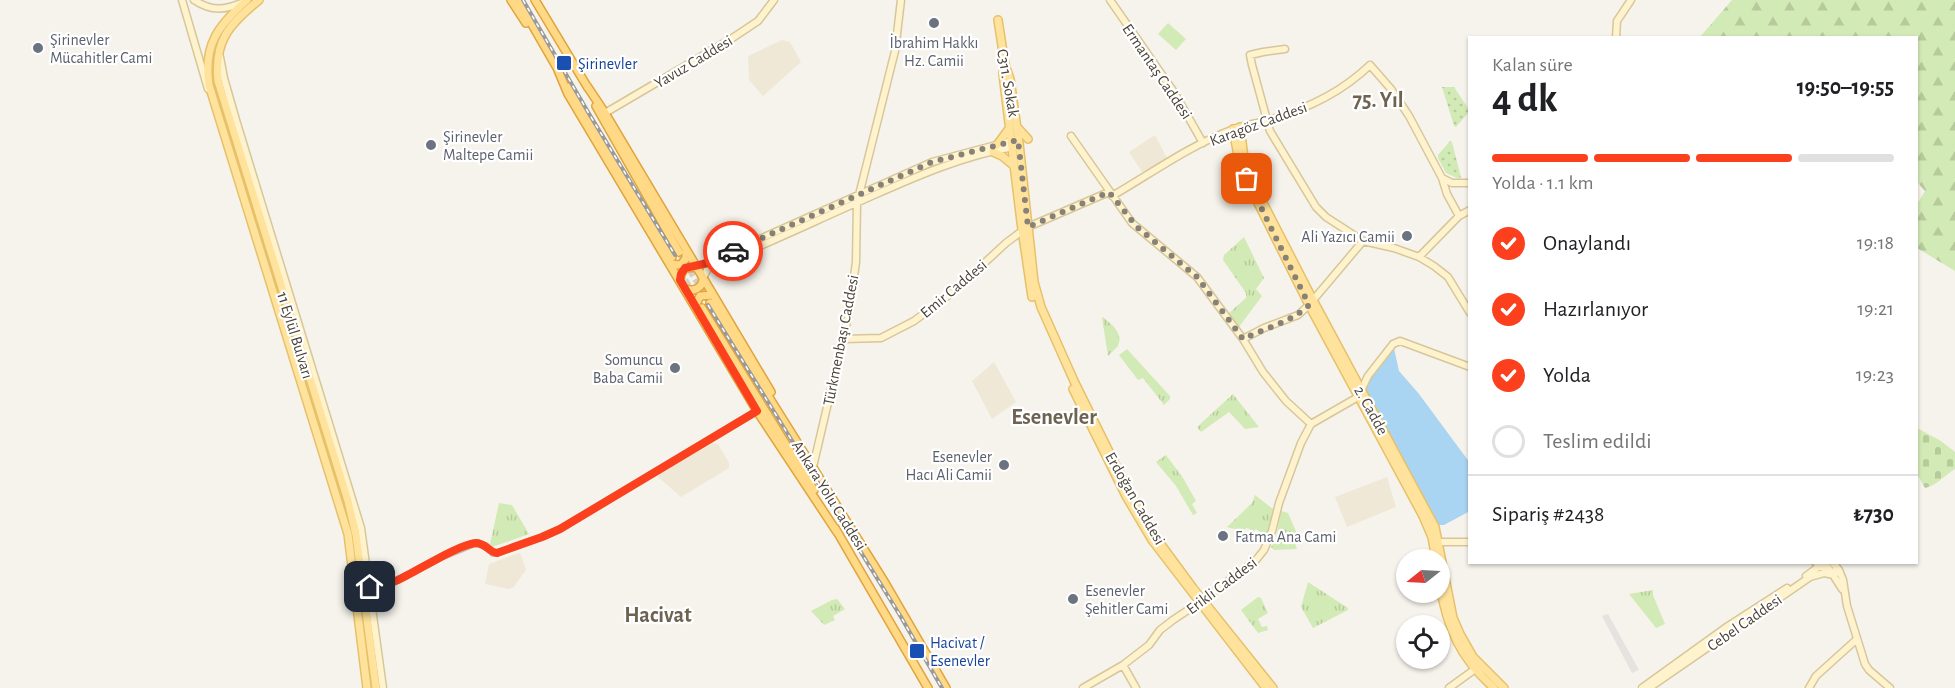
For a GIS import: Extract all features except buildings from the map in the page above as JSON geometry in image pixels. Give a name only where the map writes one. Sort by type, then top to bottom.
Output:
[{"type":"highway","points":[[512,0],[543,51],[556,67]]},
{"type":"highway","points":[[518,0],[670,260],[684,288],[699,307],[757,411],[837,532]]},
{"type":"highway","points":[[537,0],[587,86],[605,112],[686,258],[682,264],[677,265],[670,260]]},
{"type":"highway","points":[[587,86],[602,118],[683,252],[703,278],[790,423],[807,458]]},
{"type":"highway","points":[[680,280],[685,268],[696,267]]},
{"type":"highway","points":[[684,288],[692,291],[699,288],[703,278]]},
{"type":"highway","points":[[699,307],[700,296],[713,295]]},
{"type":"highway","name":"Ankara Yolu Caddesi","points":[[710,303],[885,583],[946,688]]},
{"type":"highway","name":"Ankara Yolu Caddesi","points":[[699,307],[803,471],[928,688]]},
{"type":"main road","points":[[182,0],[203,74],[213,97]]},
{"type":"main road","points":[[194,0],[220,10],[247,0]]},
{"type":"main road","name":"11 Eylül Bulvarı","points":[[247,0],[223,23],[210,47],[207,74],[348,534],[367,688]]},
{"type":"main road","points":[[259,0],[230,26],[219,47],[224,78],[355,506],[365,550],[383,688]]},
{"type":"main road","name":"Yavuz Caddesi","points":[[605,112],[731,39],[758,21],[774,0]]},
{"type":"main road","name":"Türkmenbaşı Caddesi","points":[[813,467],[844,339],[856,261],[857,202],[895,51],[901,0]]},
{"type":"main road","name":"Ermantaş Caddesi","points":[[1110,0],[1174,92],[1203,143]]},
{"type":"main road","points":[[1616,36],[1617,21],[1631,0]]},
{"type":"main road","name":"C311. Sokak","points":[[998,20],[1005,65],[1010,79],[1015,144]]},
{"type":"main road","name":"11 Eylül Bulvarı","points":[[219,47],[217,69],[222,98],[348,501],[356,535],[376,688]]},
{"type":"main road","points":[[1285,49],[1255,53],[1250,56],[1270,131],[1316,207],[1326,217],[1363,241],[1419,257],[1448,277],[1468,310]]},
{"type":"main road","name":"Karagöz Caddesi","points":[[1111,194],[1203,143],[1237,128],[1267,121],[1335,93],[1370,65],[1391,89],[1409,116],[1442,178]]},
{"type":"main road","points":[[703,278],[708,268],[935,169],[995,147],[1013,126],[1028,139]]},
{"type":"main road","name":"2. Cadde","points":[[1237,128],[1239,161],[1426,522],[1434,549]]},
{"type":"main road","points":[[1071,136],[1137,227],[1197,277],[1243,339],[1263,372],[1286,401],[1311,424],[1359,393],[1377,364],[1393,344],[1400,341],[1468,366]]},
{"type":"main road","points":[[696,267],[932,162],[1015,144]]},
{"type":"main road","points":[[1015,144],[1013,163],[1025,229]]},
{"type":"main road","points":[[1015,144],[1025,229]]},
{"type":"main road","points":[[995,147],[1002,156],[1013,163]]},
{"type":"main road","points":[[1442,178],[1452,183],[1468,183]]},
{"type":"main road","points":[[1442,178],[1447,195],[1459,216]]},
{"type":"main road","name":"Emir Caddesi","points":[[844,339],[881,338],[914,321],[953,292],[1006,243],[1025,229],[1111,194]]},
{"type":"main road","points":[[840,210],[849,211],[856,221]]},
{"type":"main road","points":[[1419,257],[1459,216],[1468,211]]},
{"type":"main road","name":"Erdoğan Caddesi","points":[[1025,229],[1035,292],[1066,365],[1130,494],[1157,539],[1201,602]]},
{"type":"main road","name":"Erdoğan Caddesi","points":[[1025,229],[1031,294],[1072,388],[1144,528],[1201,602]]},
{"type":"main road","points":[[1243,339],[1264,328],[1299,315],[1363,241]]},
{"type":"main road","name":"2. Cadde","points":[[1359,393],[1430,515],[1440,542],[1453,618],[1465,645],[1494,688]]},
{"type":"main road","name":"Erikli Caddesi","points":[[1083,688],[1123,665],[1149,645],[1165,626],[1256,560],[1264,550],[1272,531],[1279,503],[1301,443],[1311,424]]},
{"type":"main road","points":[[1440,542],[1468,542]]},
{"type":"main road","points":[[1820,564],[1828,567],[1845,594]]},
{"type":"main road","name":"Cebel Caddesi","points":[[1649,688],[1820,564]]},
{"type":"main road","points":[[1834,564],[1836,573],[1834,575]]},
{"type":"main road","points":[[1834,564],[1843,580],[1857,639],[1869,670],[1890,688]]},
{"type":"main road","name":"Cebel Caddesi","points":[[1642,688],[1810,577],[1824,573],[1834,575]]},
{"type":"main road","points":[[1201,602],[1266,688]]},
{"type":"main road","points":[[1201,602],[1273,688]]},
{"type":"main road","name":"2. Cadde","points":[[1444,603],[1448,622],[1462,652],[1504,688]]},
{"type":"main road","points":[[1809,688],[1816,676],[1857,639]]},
{"type":"main road","points":[[1123,665],[1136,688]]},
{"type":"main road","points":[[1449,688],[1478,667]]},
{"type":"street","points":[[370,587],[396,581],[443,556],[475,543],[480,543],[493,553],[497,553],[550,534],[757,411]]},
{"type":"shaded area","points":[[782,40],[790,42],[801,62],[763,96],[749,80],[748,56]]},
{"type":"shaded area","points":[[1155,135],[1168,160],[1144,175],[1129,152]]},
{"type":"shaded area","points":[[994,362],[1016,402],[992,419],[972,381]]},
{"type":"shaded area","points":[[713,443],[718,444],[729,463],[729,468],[681,497],[658,477],[659,474]]},
{"type":"shaded area","points":[[1387,477],[1396,507],[1347,527],[1335,497]]},
{"type":"shaded area","points":[[519,553],[526,570],[513,588],[485,584],[489,564]]},
{"type":"shaded area","points":[[1608,614],[1639,670],[1632,673],[1602,616]]},
{"type":"green space","points":[[1732,0],[1955,0],[1955,271],[1918,249],[1918,202],[1925,191],[1918,183],[1918,36],[1701,36]]},
{"type":"green space","points":[[1168,23],[1186,39],[1176,50],[1158,34]]},
{"type":"green space","points":[[1442,87],[1454,87],[1468,108],[1468,113],[1456,127]]},
{"type":"green space","points":[[1450,141],[1461,177],[1459,179],[1446,173],[1438,158]]},
{"type":"green space","points":[[1244,237],[1264,278],[1256,289],[1262,296],[1239,327],[1228,314],[1246,298],[1246,293],[1223,260],[1224,255]]},
{"type":"green space","points":[[1102,318],[1116,330],[1119,337],[1118,346],[1108,356]]},
{"type":"green space","points":[[1127,349],[1170,396],[1164,405],[1143,378],[1138,380],[1119,355]]},
{"type":"green space","points":[[1233,394],[1259,427],[1245,429],[1229,412],[1201,432],[1197,427]]},
{"type":"green space","points":[[1918,429],[1955,452],[1955,469],[1937,483],[1925,488],[1918,476]]},
{"type":"green space","points":[[1166,455],[1196,501],[1192,504],[1197,513],[1193,515],[1176,486],[1156,462]]},
{"type":"green space","points":[[1255,495],[1273,509],[1267,537],[1256,529],[1254,531],[1247,528],[1242,531],[1227,527],[1252,503]]},
{"type":"green space","points":[[499,503],[512,505],[529,534],[492,547],[490,544]]},
{"type":"green space","points":[[1281,511],[1288,513],[1299,538],[1294,541],[1297,549],[1274,550],[1271,547],[1276,538]]},
{"type":"green space","points":[[1308,582],[1348,610],[1313,628],[1301,607]]},
{"type":"green space","points":[[1653,590],[1665,624],[1656,628],[1629,594]]},
{"type":"green space","points":[[1258,597],[1261,598],[1268,613],[1258,619],[1262,627],[1267,626],[1268,630],[1258,633],[1241,610]]},
{"type":"green space","points":[[837,599],[845,609],[833,616],[835,620],[824,625],[811,611]]},
{"type":"water","points":[[1393,344],[1399,371],[1468,460],[1468,512],[1444,525],[1434,525],[1361,390]]},
{"type":"tunnel","points":[[679,252],[708,299]]},
{"type":"tunnel","points":[[674,262],[699,304]]},
{"type":"railway","points":[[523,0],[675,255]]},
{"type":"railway","points":[[708,305],[901,617],[942,688]]},
{"type":"way so far","points":[[733,251],[932,162],[1018,140],[1028,227],[1109,192],[1132,223],[1197,277],[1243,339],[1264,328],[1299,315],[1309,305],[1247,179]]},
{"type":"place","name":"İbrahim Hakkı Hz. Camii","points":[[934,23]]},
{"type":"place","name":"Şirinevler Mücahitler Cami","points":[[38,48]]},
{"type":"place","name":"Şirinevler","points":[[564,63]]},
{"type":"place","name":"Şirinevler Maltepe Camii","points":[[431,145]]},
{"type":"place","name":"Ali Yazıcı Camii","points":[[1407,236]]},
{"type":"place","name":"Somuncu Baba Camii","points":[[675,368]]},
{"type":"place","name":"Esenevler Hacı Ali Camii","points":[[1004,465]]},
{"type":"place","name":"Fatma Ana Cami","points":[[1223,536]]},
{"type":"place","name":"Esenevler Şehitler Cami","points":[[1073,599]]},
{"type":"place","name":"Hacivat / Esenevler","points":[[917,651]]},
{"type":"district","name":"75. Yıl","points":[[1378,99]]},
{"type":"district","name":"Esenevler","points":[[1054,416]]},
{"type":"district","name":"Hacivat","points":[[658,614]]},
{"type":"route","points":[[370,587],[396,581],[443,556],[475,543],[480,543],[493,553],[497,553],[550,534],[757,411],[680,280],[685,268],[708,263],[733,251]]}]
